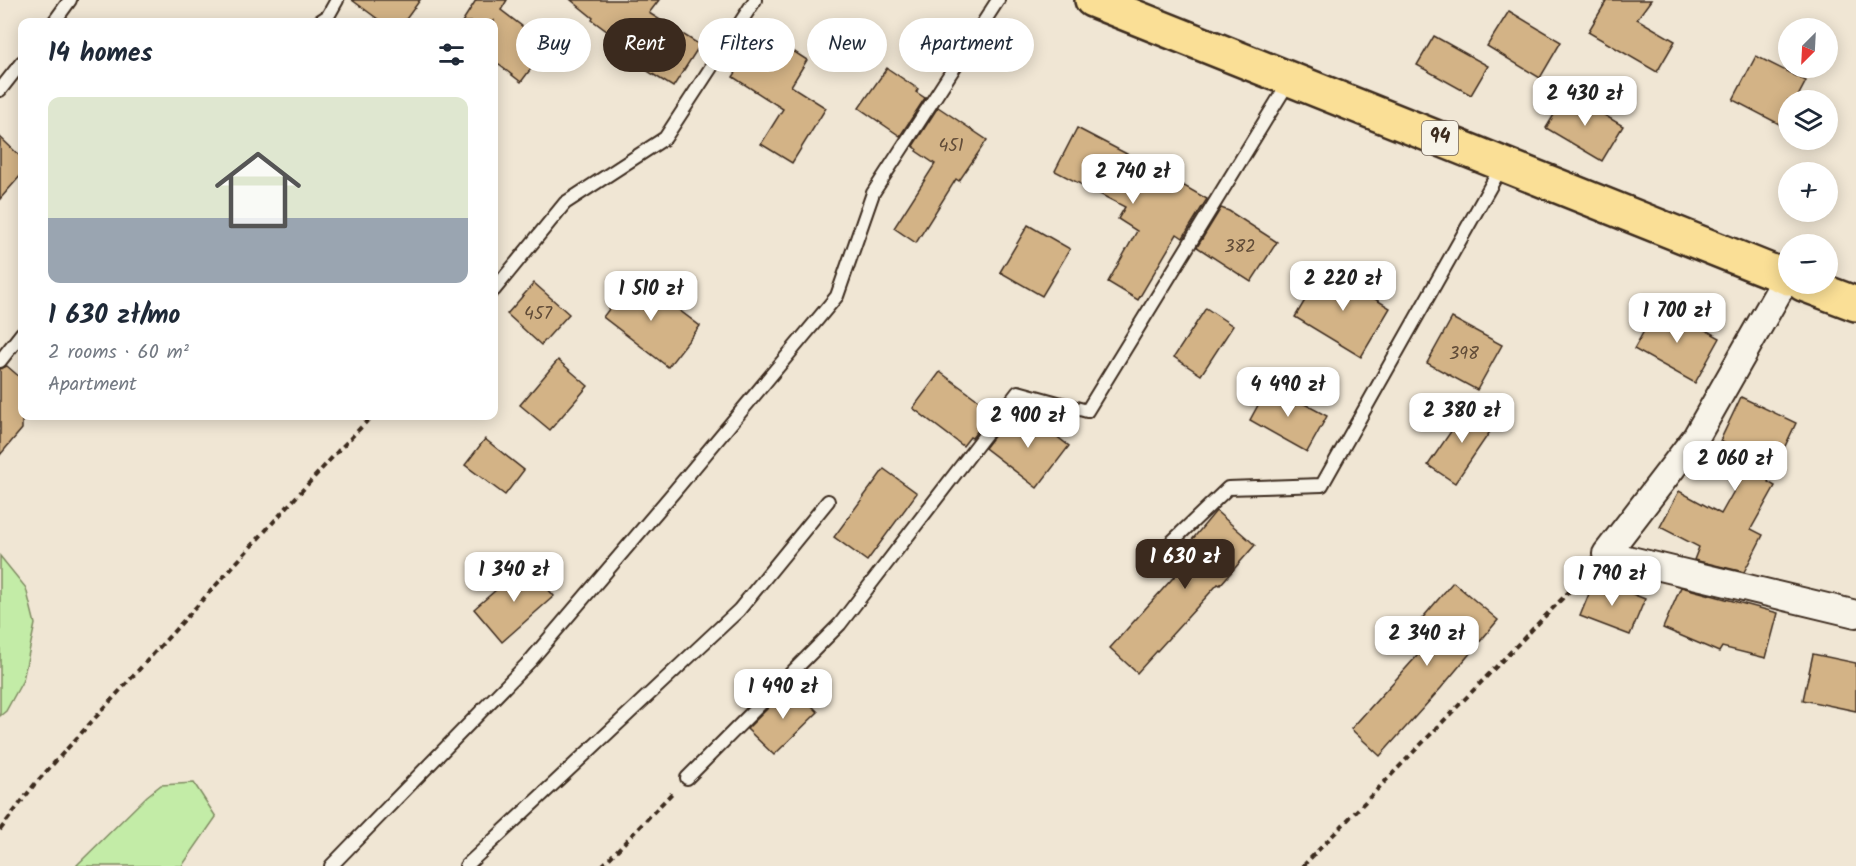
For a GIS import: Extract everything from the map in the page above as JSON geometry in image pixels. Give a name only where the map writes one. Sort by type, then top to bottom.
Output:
[{"type":"main road","name":"94","points":[[1092,0],[1778,274]]},
{"type":"main road","name":"94","points":[[1829,294],[1856,304]]},
{"type":"street","points":[[1783,294],[1696,437],[1606,554],[1856,614]]},
{"type":"lane","points":[[57,18],[70,0]]},
{"type":"lane","points":[[324,18],[337,0]]},
{"type":"lane","points":[[498,285],[565,203],[665,138],[755,0]]},
{"type":"lane","points":[[331,866],[530,661],[837,296],[873,192],[998,0]]},
{"type":"lane","points":[[0,90],[18,67]]},
{"type":"lane","points":[[687,778],[840,624],[1018,392],[1087,411],[1291,79]]},
{"type":"lane","points":[[1158,555],[1227,488],[1322,485],[1504,163]]},
{"type":"lane","points":[[0,361],[18,338]]},
{"type":"lane","points":[[466,866],[739,610],[828,501]]},
{"type":"path","points":[[0,830],[34,785],[368,420]]},
{"type":"path","points":[[1303,866],[1606,554]]},
{"type":"path","points":[[602,866],[687,778]]},
{"type":"green space","points":[[0,556],[26,588],[35,624],[23,680],[6,711],[0,716]]},
{"type":"green space","points":[[194,783],[216,817],[182,866],[76,866],[161,785]]},
{"type":"building","points":[[352,0],[420,0],[407,18],[377,18]]},
{"type":"building","points":[[476,0],[507,0],[501,10],[516,21],[516,72],[528,72],[521,82],[498,64],[498,18],[465,18]]},
{"type":"building","points":[[571,0],[659,0],[649,13],[657,18],[603,18],[603,28],[592,20],[593,18]]},
{"type":"building","points":[[1607,0],[1651,0],[1637,19],[1675,41],[1657,72],[1588,32]]},
{"type":"building","points":[[1509,11],[1561,42],[1540,78],[1487,46]]},
{"type":"building","points":[[686,36],[698,44],[698,48],[686,67]]},
{"type":"building","points":[[1434,36],[1488,66],[1471,95],[1417,65]]},
{"type":"building","points":[[795,52],[807,60],[791,86],[826,108],[792,163],[761,144],[783,109],[733,77],[736,72],[795,72]]},
{"type":"building","points":[[1756,56],[1778,67],[1778,78],[1800,78],[1806,81],[1801,90],[1778,90],[1778,123],[1733,100]]},
{"type":"building","points":[[887,68],[918,89],[916,92],[925,98],[900,136],[859,108],[884,72],[887,72]]},
{"type":"building","points":[[649,72],[683,72],[673,87]]},
{"type":"building","points":[[1567,93],[1623,126],[1602,161],[1546,128]]},
{"type":"building","points":[[938,107],[987,140],[959,181],[956,179],[916,243],[894,228],[935,164],[916,151],[917,149],[913,146]]},
{"type":"building","points":[[1077,128],[1207,199],[1183,238],[1177,234],[1138,300],[1108,282],[1137,231],[1118,219],[1125,207],[1055,171]]},
{"type":"building","points":[[0,137],[18,154],[18,179],[0,199]]},
{"type":"building","points":[[1221,208],[1277,242],[1251,282],[1197,247]]},
{"type":"building","points":[[1028,225],[1070,249],[1042,296],[1000,272]]},
{"type":"building","points":[[1324,268],[1390,308],[1361,357],[1295,317]]},
{"type":"building","points":[[634,276],[700,326],[668,367],[603,317]]},
{"type":"building","points":[[534,283],[569,314],[541,345],[507,314]]},
{"type":"building","points":[[1659,304],[1720,338],[1695,383],[1634,349]]},
{"type":"building","points":[[1206,308],[1233,326],[1201,375],[1174,357]]},
{"type":"building","points":[[1452,318],[1502,345],[1477,390],[1427,363]]},
{"type":"building","points":[[558,360],[588,386],[550,430],[520,405]]},
{"type":"building","points":[[7,366],[18,376],[18,420],[22,420],[22,429],[0,455],[0,369]]},
{"type":"building","points":[[940,372],[993,411],[963,446],[913,408]]},
{"type":"building","points":[[1269,385],[1327,416],[1307,452],[1250,420]]},
{"type":"building","points":[[1741,397],[1796,423],[1768,482],[1775,486],[1751,529],[1763,535],[1744,572],[1694,560],[1699,547],[1660,527],[1679,491],[1721,514],[1753,457],[1720,441]]},
{"type":"building","points":[[1469,405],[1496,423],[1455,483],[1428,465]]},
{"type":"building","points":[[1028,414],[1069,446],[1037,488],[985,448],[1006,421],[1017,429]]},
{"type":"building","points":[[485,439],[524,470],[505,495],[465,465]]},
{"type":"building","points":[[884,469],[917,493],[867,561],[834,537]]},
{"type":"building","points":[[1216,511],[1255,545],[1137,673],[1110,648],[1189,560],[1181,553]]},
{"type":"building","points":[[526,564],[554,596],[502,642],[474,609]]},
{"type":"building","points":[[1595,579],[1645,599],[1630,635],[1580,616]]},
{"type":"building","points":[[1453,582],[1498,620],[1380,756],[1351,729],[1435,636],[1419,622]]},
{"type":"building","points":[[1681,587],[1778,613],[1766,658],[1722,647],[1719,652],[1663,628]]},
{"type":"building","points":[[1813,654],[1856,663],[1856,711],[1803,700]]},
{"type":"building","points":[[791,685],[818,712],[774,755],[747,729]]}]
